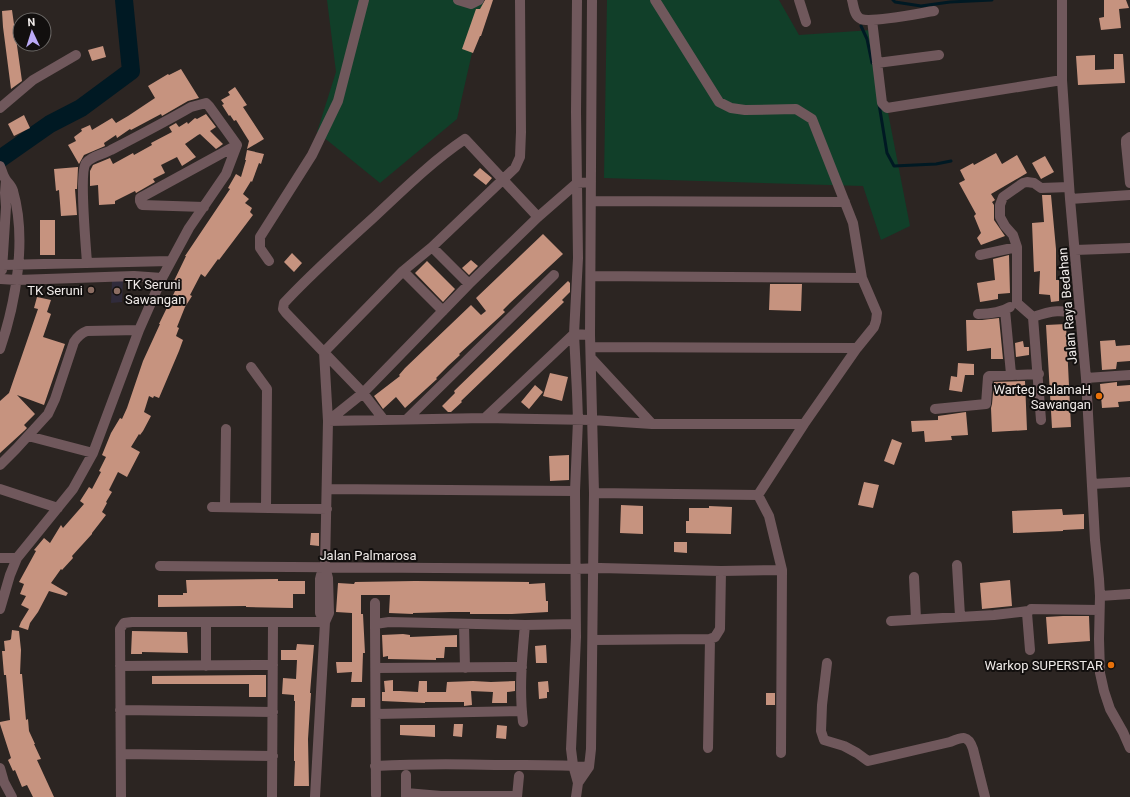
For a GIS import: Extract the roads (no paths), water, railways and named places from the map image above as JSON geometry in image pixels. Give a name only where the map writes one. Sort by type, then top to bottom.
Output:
[{"type":"street","points":[[269,261],[260,248],[260,237],[312,155],[338,101],[364,0]]},
{"type":"street","points":[[458,0],[471,4],[478,0]]},
{"type":"street","points":[[315,797],[325,622],[320,613],[320,578],[325,567],[327,489],[328,421],[324,352],[403,271],[432,247],[515,168],[520,157],[520,0]]},
{"type":"street","points":[[577,0],[576,112],[578,258],[574,334],[578,420],[575,491],[576,624],[571,749],[572,765],[578,783]]},
{"type":"street","points":[[576,797],[578,783],[589,767],[591,750],[594,493],[590,335],[592,0]]},
{"type":"street","points":[[655,0],[719,102],[731,108],[745,110],[796,109],[812,119],[853,223],[862,278],[877,313],[874,327],[857,348],[804,424],[758,495]]},
{"type":"street","points":[[799,0],[806,22]]},
{"type":"street","points":[[852,0],[855,14],[861,19],[872,20],[934,11]]},
{"type":"street","name":"Jalan Raya Bedahan","points":[[1062,0],[1062,80],[1069,187],[1086,378],[1100,596],[1100,673],[1110,709],[1127,731],[1130,748]]},
{"type":"street","points":[[872,20],[882,103],[887,108],[1062,80]]},
{"type":"street","points":[[0,108],[33,80],[76,55]]},
{"type":"street","points":[[877,62],[939,55]]},
{"type":"street","points":[[87,263],[83,208],[84,169],[86,163],[191,107],[206,103],[213,110],[237,145]]},
{"type":"street","points":[[1130,137],[1126,140],[1130,183]]},
{"type":"street","points":[[384,420],[363,393],[283,309],[284,303],[331,256],[417,176],[465,140],[538,217]]},
{"type":"street","points":[[204,207],[142,205],[140,198],[237,145]]},
{"type":"street","points":[[0,609],[10,575],[17,558],[73,489],[93,453],[139,330],[162,278],[170,261],[190,228],[226,174],[237,145]]},
{"type":"street","points":[[1,168],[5,193],[3,206],[2,265],[0,281],[120,276],[162,278]]},
{"type":"street","points":[[0,349],[10,312],[16,280],[19,235],[17,204],[12,187],[3,181]]},
{"type":"street","points":[[328,421],[363,393],[469,284],[538,217],[577,183],[591,182]]},
{"type":"street","points":[[1041,420],[1039,374],[1033,317],[1017,303],[1017,247],[1014,235],[1005,226],[1000,217],[1000,205],[1003,197],[1023,183],[1034,183],[1042,188],[1069,187]]},
{"type":"street","points":[[1070,199],[1130,196]]},
{"type":"street","points":[[591,201],[845,202]]},
{"type":"street","points":[[3,206],[17,204]]},
{"type":"street","points":[[432,247],[469,284]]},
{"type":"street","points":[[980,255],[1017,247]]},
{"type":"street","points":[[1075,250],[1130,248]]},
{"type":"street","points":[[2,265],[18,266],[170,261]]},
{"type":"street","points":[[403,271],[443,311]]},
{"type":"street","points":[[407,419],[554,275]]},
{"type":"street","points":[[591,276],[862,278]]},
{"type":"street","points":[[978,314],[990,314],[1005,310],[1017,303]]},
{"type":"street","points":[[1005,310],[1010,374]]},
{"type":"street","points":[[1033,317],[1054,311],[1072,312],[1080,316]]},
{"type":"street","points":[[0,465],[41,423],[50,410],[74,342],[78,336],[83,332],[88,331],[139,330]]},
{"type":"street","points":[[484,418],[574,334],[590,335]]},
{"type":"street","points":[[591,347],[857,348]]},
{"type":"street","points":[[591,358],[652,424]]},
{"type":"street","points":[[251,367],[267,389],[266,508]]},
{"type":"street","points":[[934,409],[986,404],[988,376],[1039,374]]},
{"type":"street","points":[[1086,378],[1130,375]]},
{"type":"street","points":[[328,421],[484,418],[592,420],[652,424],[804,424]]},
{"type":"street","points":[[225,507],[226,429]]},
{"type":"street","points":[[28,436],[93,453]]},
{"type":"street","points":[[1092,484],[1130,482]]},
{"type":"street","points":[[0,489],[58,508]]},
{"type":"street","points":[[327,489],[575,491]]},
{"type":"street","points":[[594,493],[758,495]]},
{"type":"street","points":[[758,495],[768,516],[782,570],[781,753]]},
{"type":"street","points":[[212,507],[326,509]]},
{"type":"street","points":[[0,558],[17,558]]},
{"type":"street","points":[[958,565],[960,616]]},
{"type":"street","name":"Jalan Palmarosa","points":[[160,566],[593,568],[721,571],[782,570]]},
{"type":"street","points":[[593,640],[715,638],[720,628],[721,571]]},
{"type":"street","points":[[914,577],[916,619]]},
{"type":"street","points":[[1100,596],[1130,594]]},
{"type":"street","points":[[375,603],[376,795]]},
{"type":"street","points":[[890,621],[994,615],[1028,611],[1033,609],[1099,610]]},
{"type":"street","points":[[1028,611],[1030,650]]},
{"type":"street","points":[[206,622],[206,666]]},
{"type":"street","points":[[272,797],[273,622]]},
{"type":"street","points":[[121,797],[120,630],[124,623],[325,622]]},
{"type":"street","points":[[376,624],[389,622],[525,625],[576,624]]},
{"type":"street","points":[[464,624],[465,668]]},
{"type":"street","points":[[523,722],[522,667],[525,625]]},
{"type":"street","points":[[708,748],[710,639]]},
{"type":"street","points":[[827,663],[822,705],[821,731],[824,740],[858,752],[868,761],[966,738],[970,741],[984,797]]},
{"type":"street","points":[[120,666],[273,665]]},
{"type":"street","points":[[376,668],[522,667]]},
{"type":"street","points":[[120,710],[273,712]]},
{"type":"street","points":[[376,714],[522,711]]},
{"type":"street","points":[[121,754],[272,756]]},
{"type":"street","points":[[375,766],[406,764],[572,765],[589,767]]},
{"type":"street","points":[[0,768],[2,782],[12,797]]},
{"type":"street","points":[[406,775],[406,795],[441,796],[517,796],[519,776]]},
{"type":"waterway","points":[[0,159],[50,124],[81,108],[131,71],[124,0]]},
{"type":"waterway","points":[[893,0],[895,2],[921,6],[950,2],[992,0]]},
{"type":"waterway","points":[[861,26],[867,39],[872,63]]},
{"type":"waterway","points":[[879,104],[887,153],[894,166],[936,164],[951,161]]},
{"type":"place","name":"TK Seruni","points":[[91,290]]},
{"type":"place","name":"TK Seruni Sawangan","points":[[117,291]]},
{"type":"place","name":"Warteg SalamaH Sawangan","points":[[1099,396]]},
{"type":"place","name":"Warkop SUPERSTAR","points":[[1111,665]]}]
